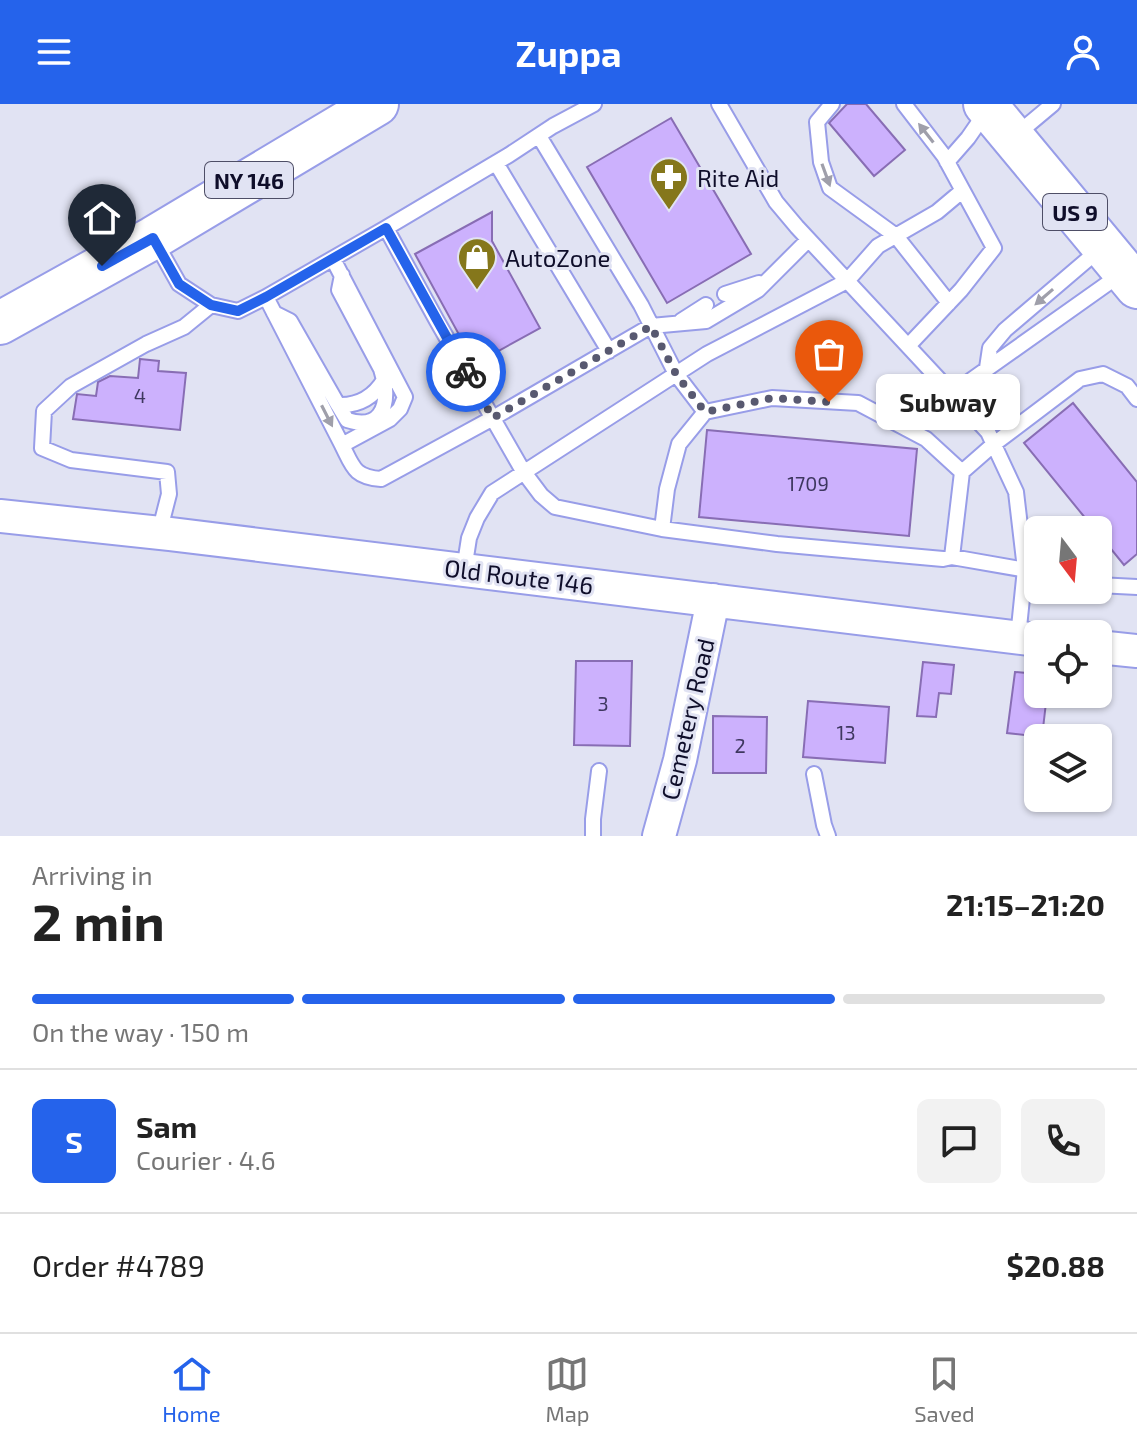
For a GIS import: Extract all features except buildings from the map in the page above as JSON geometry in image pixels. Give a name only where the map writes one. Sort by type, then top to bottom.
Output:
[{"type":"main road","name":"NY 146","points":[[0,323],[153,238],[377,104]]},
{"type":"main road","name":"US 9","points":[[995,117],[1122,265]]},
{"type":"street","name":"Old Route 146","points":[[0,516],[1024,638]]},
{"type":"street","name":"Cemetery Road","points":[[659,836],[680,760],[713,600]]},
{"type":"street","points":[[1112,648],[1137,651]]},
{"type":"lane","points":[[153,238],[179,284],[211,305],[238,311],[333,259],[594,104]]},
{"type":"lane","points":[[719,104],[776,202],[988,432],[1016,492],[1024,531]]},
{"type":"lane","points":[[832,104],[817,122],[821,162],[830,188],[896,236],[949,303]]},
{"type":"lane","points":[[904,104],[947,162],[994,248],[949,303],[908,346]]},
{"type":"lane","points":[[947,162],[968,138],[995,117],[1053,104]]},
{"type":"lane","points":[[539,136],[641,305],[676,374],[705,412]]},
{"type":"lane","points":[[496,163],[609,351]]},
{"type":"lane","points":[[464,570],[469,538],[492,493],[707,354],[847,281],[878,246],[937,212],[962,191]]},
{"type":"lane","points":[[386,228],[523,471],[541,495],[555,507],[662,529],[777,544],[943,559],[952,557],[1024,569]]},
{"type":"lane","points":[[266,297],[354,468],[361,476],[381,479],[651,326],[706,321],[758,290],[808,240]]},
{"type":"lane","points":[[333,259],[405,397],[400,409],[390,419],[342,445]]},
{"type":"lane","points":[[987,368],[990,348],[1005,330],[1122,265]]},
{"type":"lane","points":[[953,393],[1122,265]]},
{"type":"lane","points":[[274,312],[290,321],[347,420],[359,424],[370,421],[386,406],[387,394],[381,369],[339,290],[342,275]]},
{"type":"lane","points":[[725,294],[768,281]]},
{"type":"lane","points":[[159,533],[169,494],[167,472],[71,460],[42,448],[44,411],[71,386],[146,344],[184,327],[211,305]]},
{"type":"lane","points":[[677,324],[706,305]]},
{"type":"lane","points":[[952,557],[962,472],[994,444],[1080,379],[1103,374],[1127,386],[1137,399]]},
{"type":"lane","points":[[338,405],[367,400],[384,380]]},
{"type":"lane","points":[[662,529],[667,489],[679,444],[705,412],[772,398],[858,403],[926,439],[962,472]]},
{"type":"lane","points":[[1112,586],[1137,587]]},
{"type":"lane","points":[[593,836],[599,771]]},
{"type":"lane","points":[[814,774],[828,836]]},
{"type":"way so far","points":[[466,372],[493,418],[651,326],[676,374],[705,412],[772,398],[829,402]]},
{"type":"place","name":"Rite Aid","points":[[669,211]]},
{"type":"place","name":"AutoZone","points":[[477,291]]},
{"type":"place","name":"Subway","points":[[829,402]]},
{"type":"route","points":[[102,266],[153,238],[179,284],[211,305],[238,311],[386,228],[466,372]]}]
